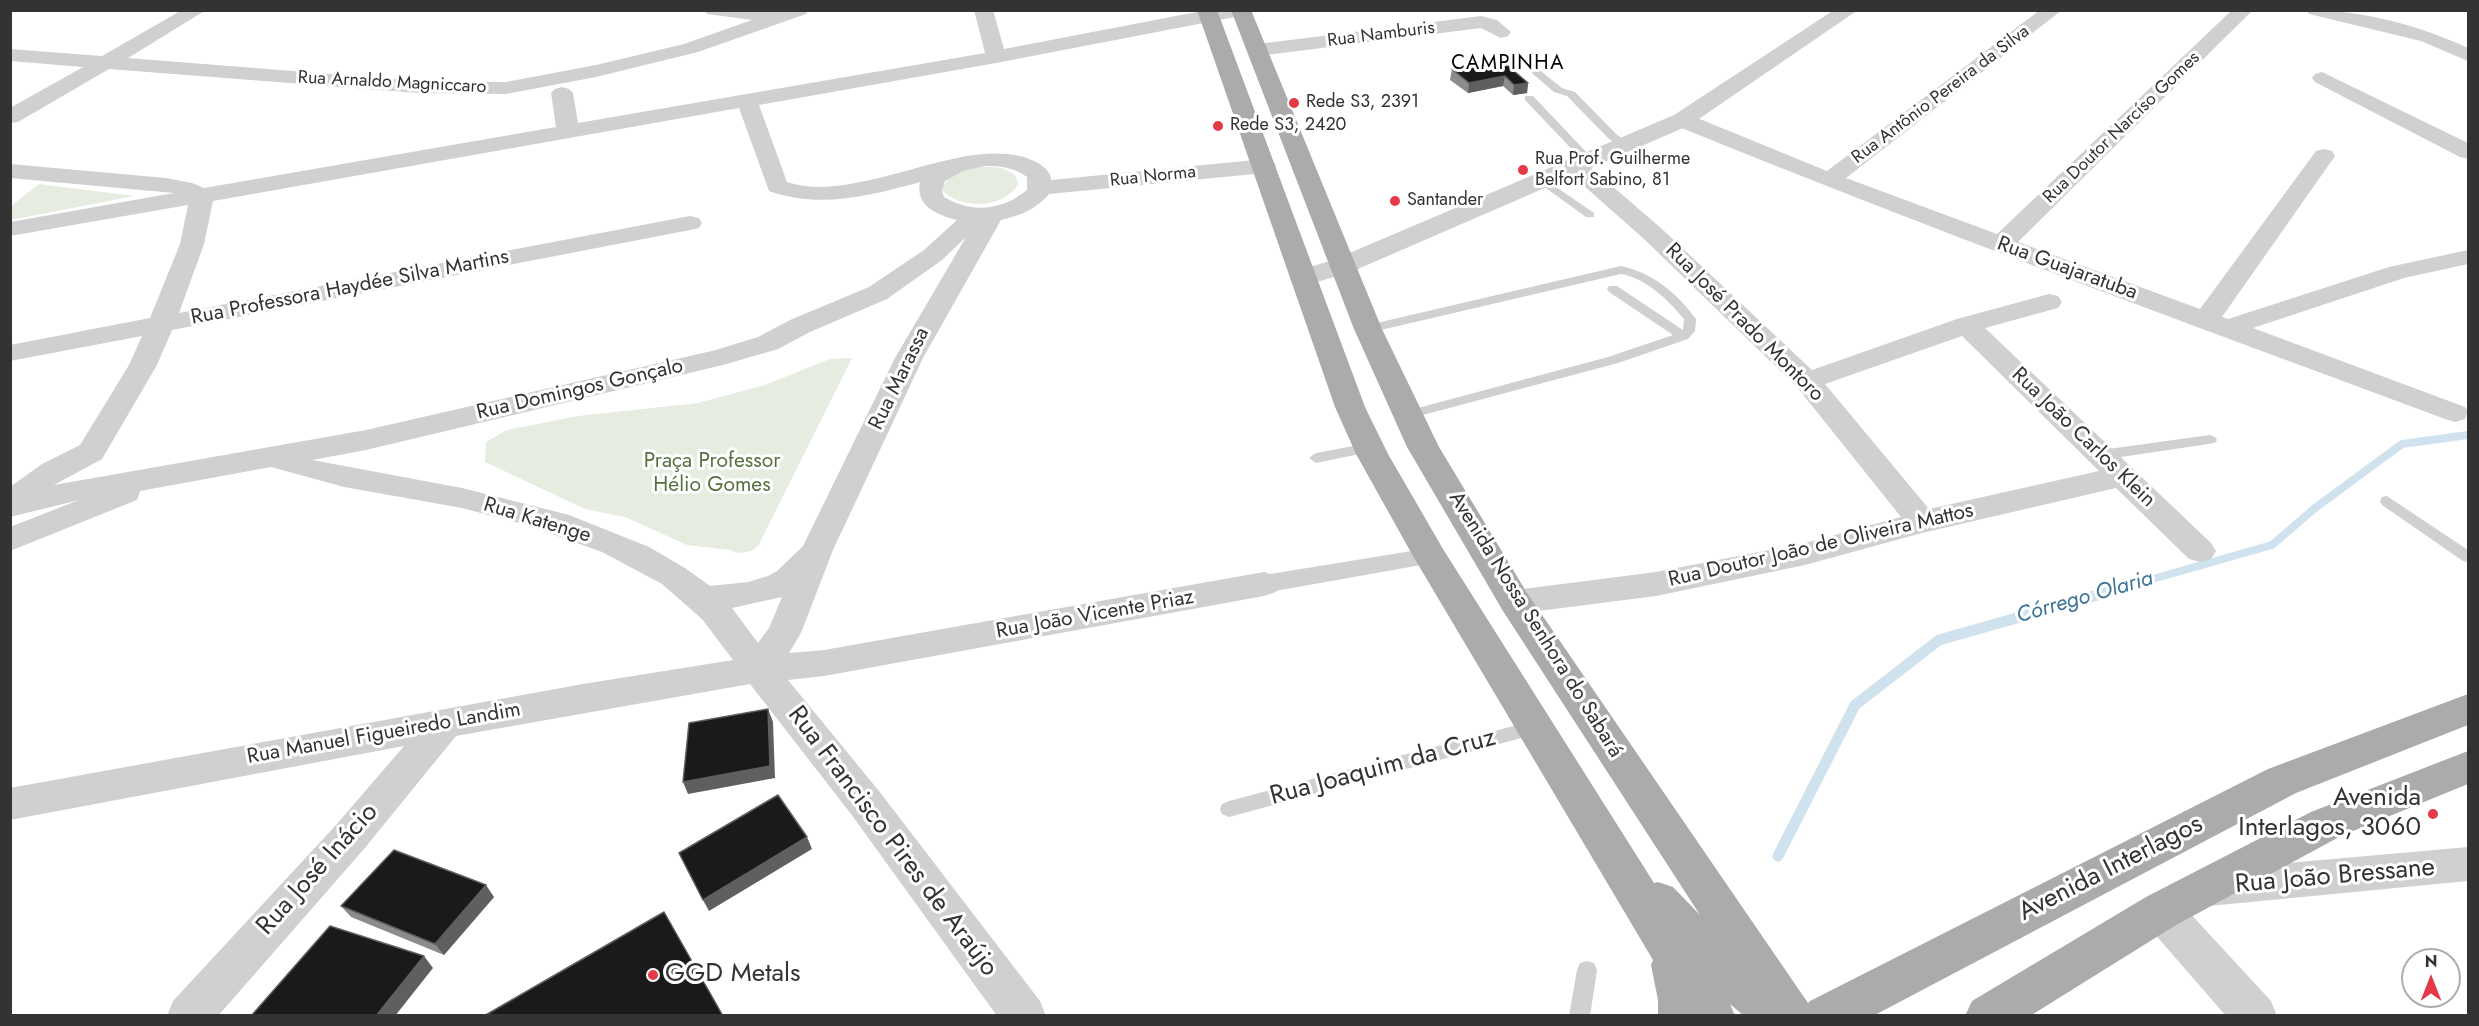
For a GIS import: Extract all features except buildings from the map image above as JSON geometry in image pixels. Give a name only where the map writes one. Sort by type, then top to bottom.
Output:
[{"type":"main road","name":"Avenida Nossa Senhora do Sabará","points":[[1240,10],[1258,50],[1368,329],[1424,447],[1515,602],[1791,1016]]},
{"type":"main road","points":[[1209,14],[1350,406],[1369,447],[1430,555],[1712,1016]]},
{"type":"main road","name":"Avenida Interlagos","points":[[1826,1016],[2282,781],[2469,709]]},
{"type":"main road","points":[[1988,1016],[2161,911],[2326,824],[2469,767]]},
{"type":"main road","points":[[1608,847],[1704,951],[1754,997],[1781,1016]]},
{"type":"main road","points":[[1668,946],[1681,1000],[1681,1016]]},
{"type":"street","points":[[10,117],[197,10]]},
{"type":"street","points":[[714,10],[790,14]]},
{"type":"street","points":[[982,10],[996,57]]},
{"type":"street","points":[[10,229],[996,57],[1209,14],[1240,10]]},
{"type":"street","points":[[1303,278],[1342,266],[1540,179],[1682,120],[1848,10]]},
{"type":"street","name":"Rua Antônio Pereira da Silva","points":[[1829,180],[2053,10]]},
{"type":"street","name":"Rua Doutor Narcíso Gomes","points":[[2000,245],[2244,10]]},
{"type":"street","points":[[2316,10],[2345,13],[2428,37],[2469,44]]},
{"type":"street","name":"Rua Arnaldo Magniccaro","points":[[10,55],[419,87],[506,88],[596,71],[710,42],[790,14]]},
{"type":"street","name":"Rua Namburis","points":[[1258,50],[1483,22],[1501,32]]},
{"type":"street","points":[[2428,37],[2469,55]]},
{"type":"street","points":[[506,88],[538,88],[562,93],[596,71]]},
{"type":"street","points":[[2322,78],[2469,152]]},
{"type":"street","points":[[562,93],[568,131]]},
{"type":"street","points":[[747,100],[777,186],[791,193],[811,195],[872,188],[890,181],[984,159],[1018,162],[1031,167],[1039,175],[1041,188],[1032,199],[1021,206],[984,214],[951,211],[934,201],[872,188]]},
{"type":"street","name":"Rua Guajaratuba","points":[[1682,120],[1829,180],[2000,245],[2455,413]]},
{"type":"street","points":[[2217,324],[2324,156]]},
{"type":"street","name":"Rua José Prado Montoro","points":[[1581,162],[1807,381],[1922,522]]},
{"type":"street","name":"Rua Norma","points":[[1041,188],[1265,166]]},
{"type":"street","points":[[934,201],[929,188],[932,181],[945,169]]},
{"type":"street","points":[[10,171],[166,185],[184,188],[202,196]]},
{"type":"street","points":[[10,193],[38,173]]},
{"type":"street","points":[[10,501],[53,471],[92,452],[143,365],[161,324],[192,244],[202,196]]},
{"type":"street","name":"Rua Domingos Gonçalo","points":[[10,506],[122,496],[148,480],[366,440],[713,359],[768,343],[800,326],[878,293],[933,255],[984,214]]},
{"type":"street","name":"Rua Marassa","points":[[759,669],[784,633],[817,550],[909,358],[984,214]]},
{"type":"street","name":"Rua Professora Haydée Silva Martins","points":[[10,353],[690,223]]},
{"type":"street","points":[[2217,324],[2398,272],[2469,257]]},
{"type":"street","points":[[1807,381],[1966,325],[2049,302]]},
{"type":"street","name":"Rua João Carlos Klein","points":[[1966,325],[2200,551]]},
{"type":"street","points":[[84,500],[99,465],[96,455],[92,452]]},
{"type":"street","name":"Rua Katenge","points":[[270,457],[324,474],[461,498],[561,525],[612,544],[661,570],[703,599],[735,636],[759,669]]},
{"type":"street","name":"Rua Doutor João de Oliveira Mattos","points":[[1515,602],[1656,584],[1805,554],[2112,466]]},
{"type":"street","name":"Rua Domingos Gonçalo","points":[[10,540],[84,500]]},
{"type":"street","name":"Rua Marassa","points":[[703,599],[743,594],[777,586],[790,578],[817,550]]},
{"type":"street","name":"Rua João Vicente Priaz","points":[[759,669],[824,663],[1430,555]]},
{"type":"street","name":"Rua Manuel Figueiredo Landim","points":[[10,804],[445,723],[759,669]]},
{"type":"street","name":"Rua Francisco Pires de Araújo","points":[[759,669],[857,791],[1024,1016]]},
{"type":"street","name":"Rua José Inácio","points":[[189,1016],[350,837],[445,723]]},
{"type":"street","name":"Rua João Bressane","points":[[2202,889],[2469,864]]},
{"type":"street","points":[[2161,911],[2254,1016]]},
{"type":"lane","points":[[1530,66],[1557,90],[1571,94],[1623,144]]},
{"type":"lane","points":[[1529,98],[1581,162]]},
{"type":"lane","points":[[1540,179],[1590,215]]},
{"type":"lane","points":[[1368,329],[1621,270],[1642,276],[1684,311],[1690,319],[1689,331],[1683,336],[1614,360],[1408,415]]},
{"type":"lane","points":[[1613,289],[1683,336]]},
{"type":"lane","points":[[2112,466],[2210,440]]},
{"type":"lane","points":[[1316,458],[1369,447]]},
{"type":"lane","points":[[2387,501],[2469,557]]},
{"type":"lane","name":"Rua Joaquim da Cruz","points":[[1229,809],[1536,727]]},
{"type":"lane","points":[[1579,1016],[1587,970]]},
{"type":"green space","points":[[978,166],[1002,168],[1015,175],[1018,184],[1003,198],[982,204],[960,201],[950,197],[942,190],[948,179],[956,173]]},
{"type":"green space","points":[[39,184],[134,196],[11,220],[11,206]]},
{"type":"green space","name":"Praça Professor Hélio Gomes","points":[[852,358],[758,546],[751,551],[738,553],[687,545],[625,517],[585,509],[485,462],[486,442],[507,430],[578,416],[698,403],[765,385],[830,359]]},
{"type":"waterway","name":"Córrego Olaria","points":[[2135,584],[2272,545],[2315,508],[2402,444],[2468,435]]},
{"type":"waterway","name":"Córrego Olaria","points":[[1778,856],[1855,705],[1939,640],[2140,583]]},
{"type":"place","name":"Rede S3, 2391","points":[[1294,103]]},
{"type":"place","name":"Rede S3, 2420","points":[[1218,126]]},
{"type":"place","name":"Rua Prof. Guilherme Belfort Sabino, 81","points":[[1523,170]]},
{"type":"place","name":"Santander","points":[[1395,201]]},
{"type":"place","name":"Avenida Interlagos, 3060","points":[[2433,814]]},
{"type":"place","name":"GGD Metals","points":[[653,975]]},
{"type":"district","name":"CAMPINHA","points":[[1508,64]]}]
